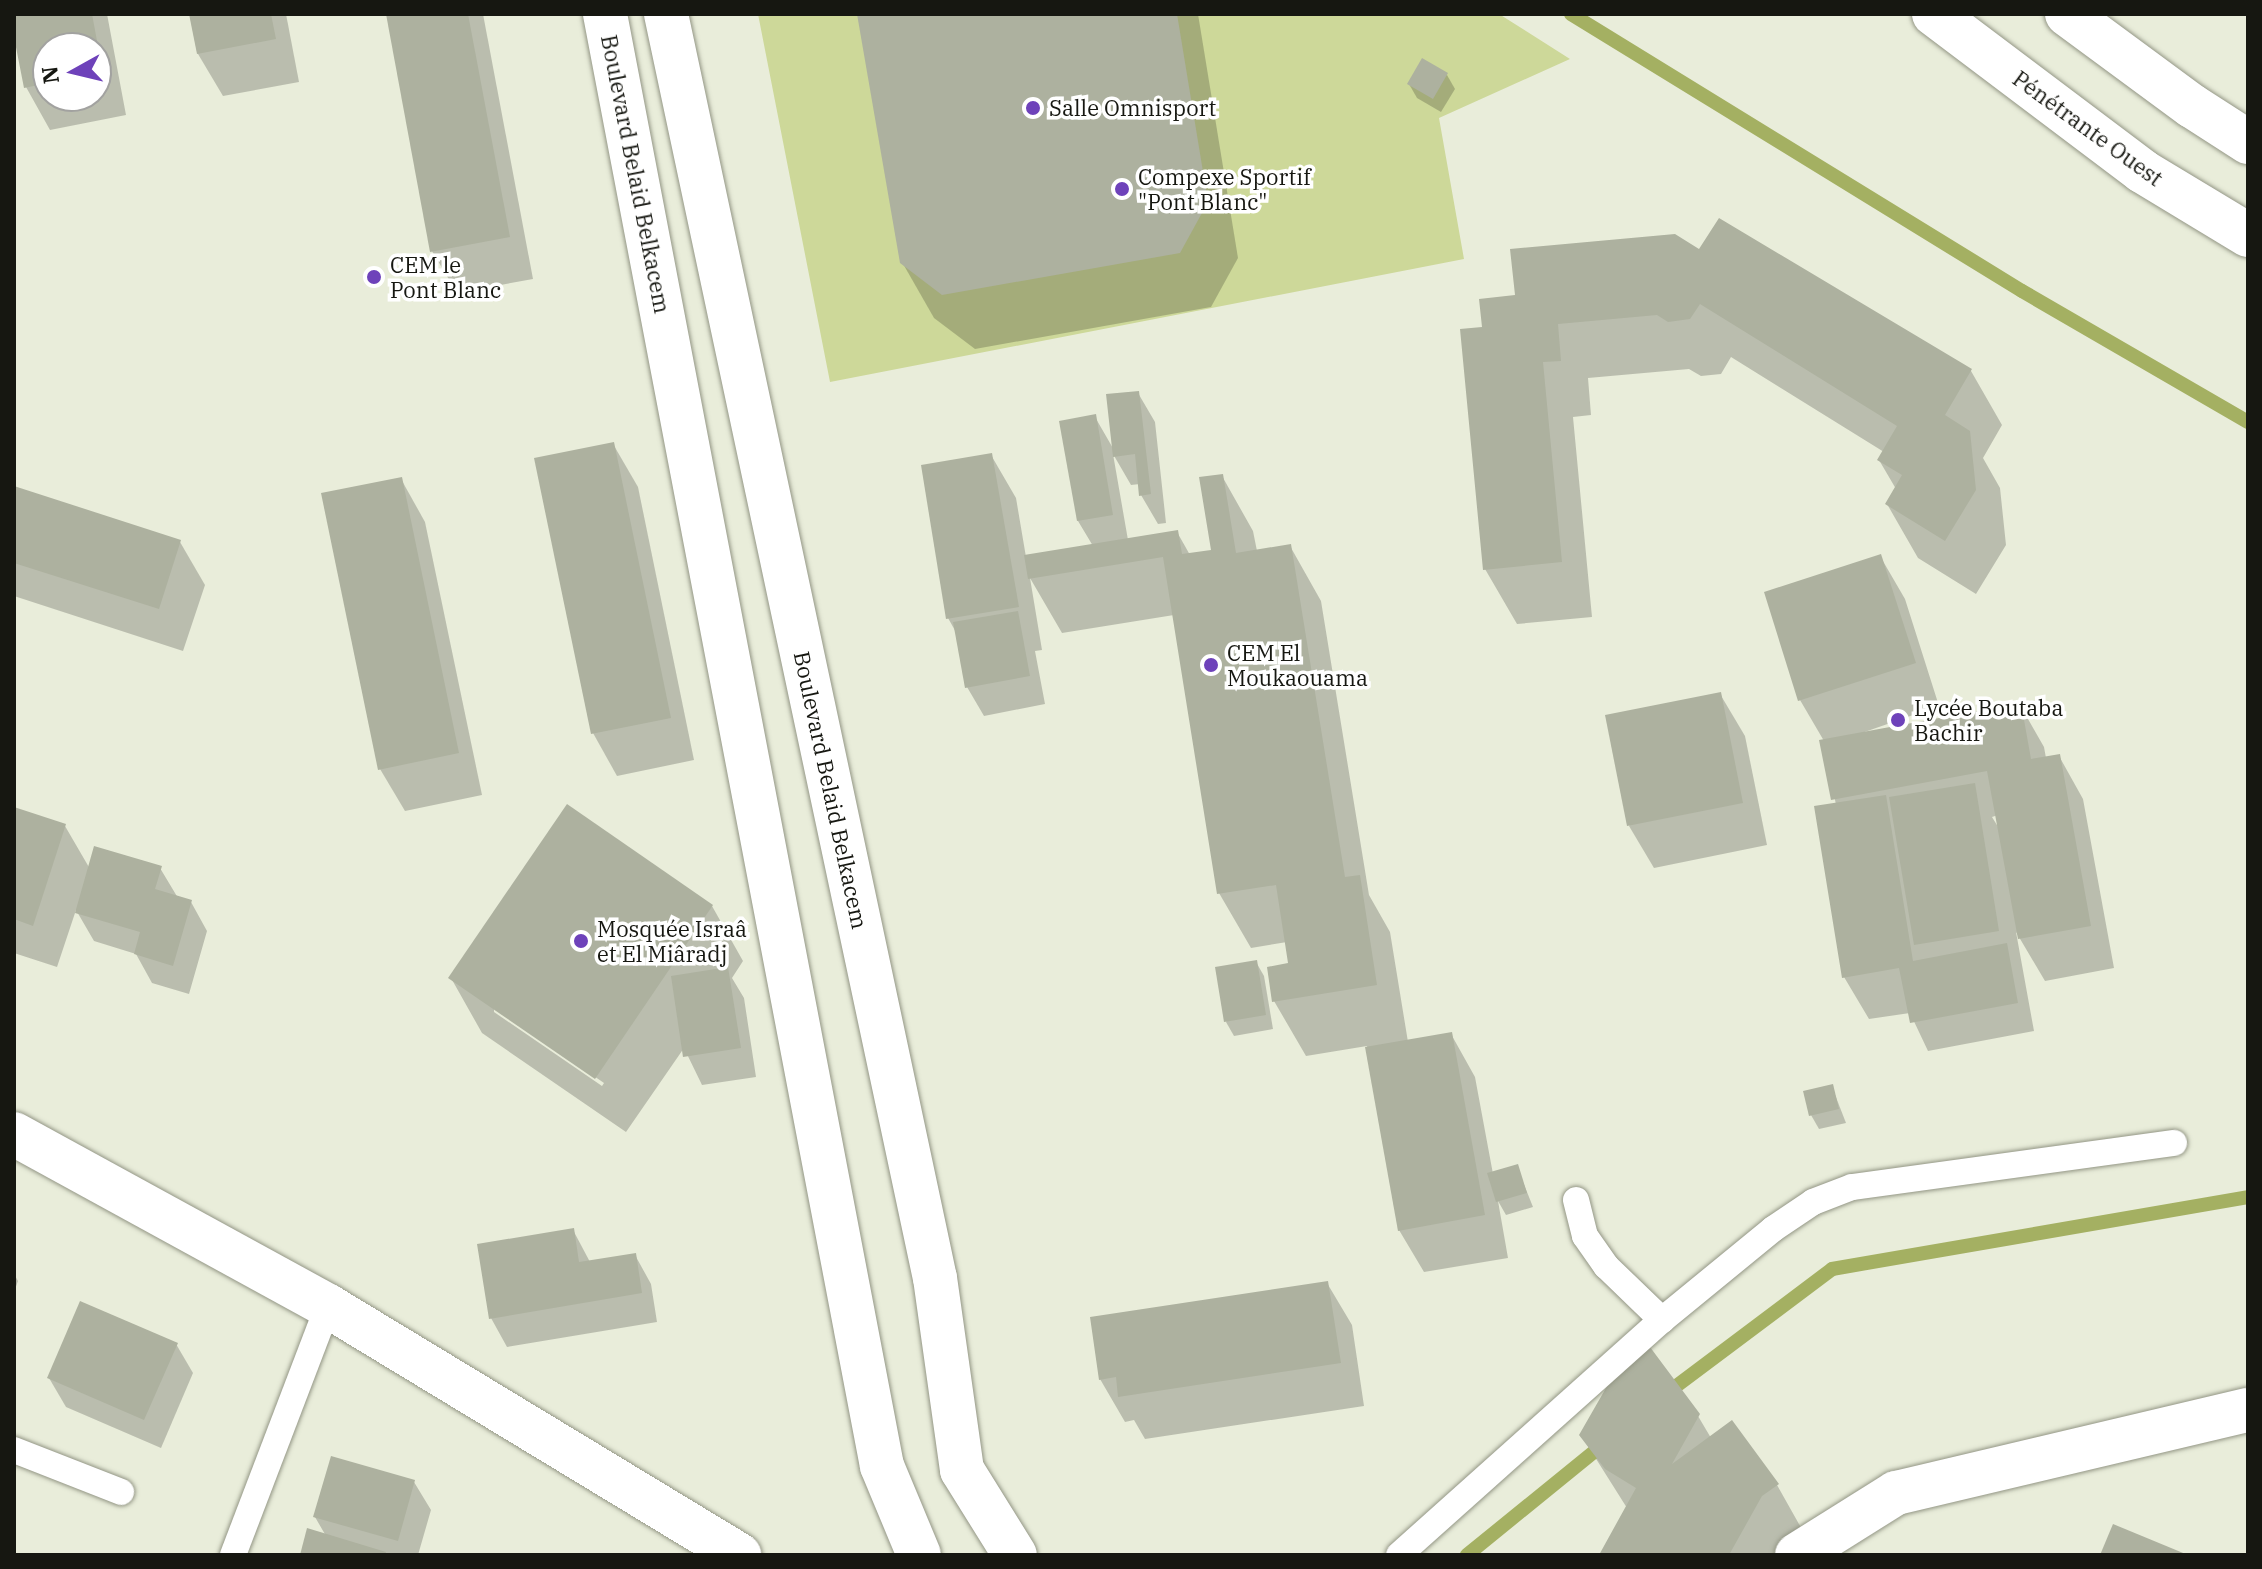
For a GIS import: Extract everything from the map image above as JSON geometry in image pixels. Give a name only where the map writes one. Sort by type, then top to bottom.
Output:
[{"type":"main road","name":"Boulevard Belaid Belkacem","points":[[605,14],[882,1466],[919,1555]]},
{"type":"main road","name":"Boulevard Belaid Belkacem","points":[[666,14],[935,1278],[962,1470],[1015,1555]]},
{"type":"main road","name":"Pénétrante Ouest","points":[[1934,14],[2142,171],[2248,235]]},
{"type":"main road","points":[[2067,14],[2192,106],[2248,142]]},
{"type":"main road","points":[[14,1134],[328,1306],[739,1555]]},
{"type":"main road","points":[[1797,1555],[1896,1493],[2248,1410]]},
{"type":"lane","points":[[1399,1555],[1662,1320],[1773,1229],[1813,1202],[1852,1187],[2174,1143]]},
{"type":"lane","points":[[1576,1200],[1585,1236],[1606,1266],[1662,1320]]},
{"type":"lane","points":[[233,1555],[328,1306]]},
{"type":"lane","points":[[14,1450],[121,1492]]},
{"type":"green space","name":"Compexe Sportif \"Pont Blanc\"","points":[[758,14],[1499,14],[1570,59],[1439,118],[1464,259],[830,382]]},
{"type":"building","points":[[14,14],[92,14],[95,32],[32,32],[32,86],[24,88],[14,37]]},
{"type":"building","points":[[189,14],[271,14],[276,39],[197,54]]},
{"type":"building","points":[[386,14],[468,14],[510,237],[430,252]]},
{"type":"building","name":"Salle Omnisport","points":[[857,14],[1177,14],[1208,202],[1180,253],[942,295],[900,263]]},
{"type":"building","points":[[1422,58],[1448,73],[1433,99],[1407,84]]},
{"type":"building","points":[[1719,218],[1972,369],[1945,415],[1970,431],[1976,490],[1945,541],[1885,504],[1902,475],[1877,460],[1897,426],[1700,304],[1690,319],[1668,322],[1657,315],[1558,324],[1561,361],[1543,362],[1562,562],[1483,570],[1460,329],[1482,327],[1479,299],[1515,295],[1510,249],[1675,234],[1699,249]]},
{"type":"building","points":[[1139,391],[1151,494],[1139,496],[1135,454],[1113,457],[1106,394]]},
{"type":"building","points":[[1096,414],[1113,515],[1077,521],[1059,421]]},
{"type":"building","points":[[614,442],[671,718],[591,734],[534,458]]},
{"type":"building","points":[[992,453],[1019,607],[946,619],[921,465]]},
{"type":"building","points":[[1223,474],[1236,553],[1291,544],[1345,877],[1360,875],[1377,985],[1272,1002],[1267,967],[1288,963],[1276,885],[1217,894],[1163,557],[1028,579],[1024,555],[1178,530],[1182,554],[1211,550],[1199,477]]},
{"type":"building","points":[[402,477],[459,753],[378,770],[321,493]]},
{"type":"building","points":[[14,486],[181,540],[159,609],[14,563]]},
{"type":"building","points":[[1881,554],[1916,663],[1798,701],[1764,592]]},
{"type":"building","points":[[1018,611],[1030,676],[965,688],[953,622]]},
{"type":"building","points":[[1721,692],[1743,803],[1627,826],[1605,715]]},
{"type":"building","points":[[2021,703],[2031,759],[2060,754],[2091,926],[2018,939],[1987,771],[1831,800],[1819,740]]},
{"type":"building","points":[[1975,783],[1999,931],[1914,945],[1889,797]]},
{"type":"building","points":[[1886,795],[1913,961],[2007,943],[2018,1003],[1910,1023],[1899,968],[1842,978],[1814,806]]},
{"type":"building","name":"Mosquée Israâ et El Miâradj","points":[[567,804],[713,905],[595,1079],[448,978]]},
{"type":"building","points":[[14,807],[66,824],[33,926],[14,919]]},
{"type":"building","points":[[94,846],[162,866],[155,889],[192,900],[173,966],[134,954],[140,932],[75,913]]},
{"type":"building","points":[[1257,960],[1266,1015],[1224,1022],[1215,967]]},
{"type":"building","points":[[728,967],[741,1048],[683,1057],[671,976]]},
{"type":"building","points":[[1452,1032],[1485,1215],[1398,1231],[1365,1047]]},
{"type":"building","points":[[1833,1084],[1839,1109],[1809,1116],[1803,1091]]},
{"type":"building","points":[[1518,1164],[1527,1193],[1496,1202],[1487,1173]]},
{"type":"building","points":[[574,1228],[579,1262],[636,1253],[642,1293],[489,1319],[477,1244]]},
{"type":"building","points":[[1328,1281],[1341,1363],[1118,1397],[1116,1377],[1099,1380],[1090,1317]]},
{"type":"building","points":[[80,1301],[178,1343],[144,1420],[47,1378]]},
{"type":"building","points":[[1650,1347],[1700,1414],[1672,1464],[1732,1420],[1779,1484],[1762,1496],[1729,1555],[1599,1555],[1636,1488],[1605,1469],[1579,1435],[1614,1374]]},
{"type":"building","points":[[331,1456],[415,1480],[398,1541],[313,1517]]},
{"type":"building","points":[[2113,1524],[2188,1555],[2100,1555]]},
{"type":"building","points":[[307,1528],[386,1552],[385,1555],[300,1555]]},
{"type":"waterway","points":[[1571,14],[2022,291],[2248,422]]},
{"type":"waterway","points":[[1663,1396],[1832,1269],[2248,1197]]},
{"type":"waterway","points":[[1467,1555],[1606,1442]]},
{"type":"place","name":"Salle Omnisport","points":[[1033,108]]},
{"type":"place","name":"Compexe Sportif \"Pont Blanc\"","points":[[1122,189]]},
{"type":"place","name":"CEM le Pont Blanc","points":[[374,277]]},
{"type":"place","name":"CEM El Moukaouama","points":[[1211,665]]},
{"type":"place","name":"Lycée Boutaba Bachir","points":[[1898,720]]},
{"type":"place","name":"Mosquée Israâ et El Miâradj","points":[[581,941]]}]
